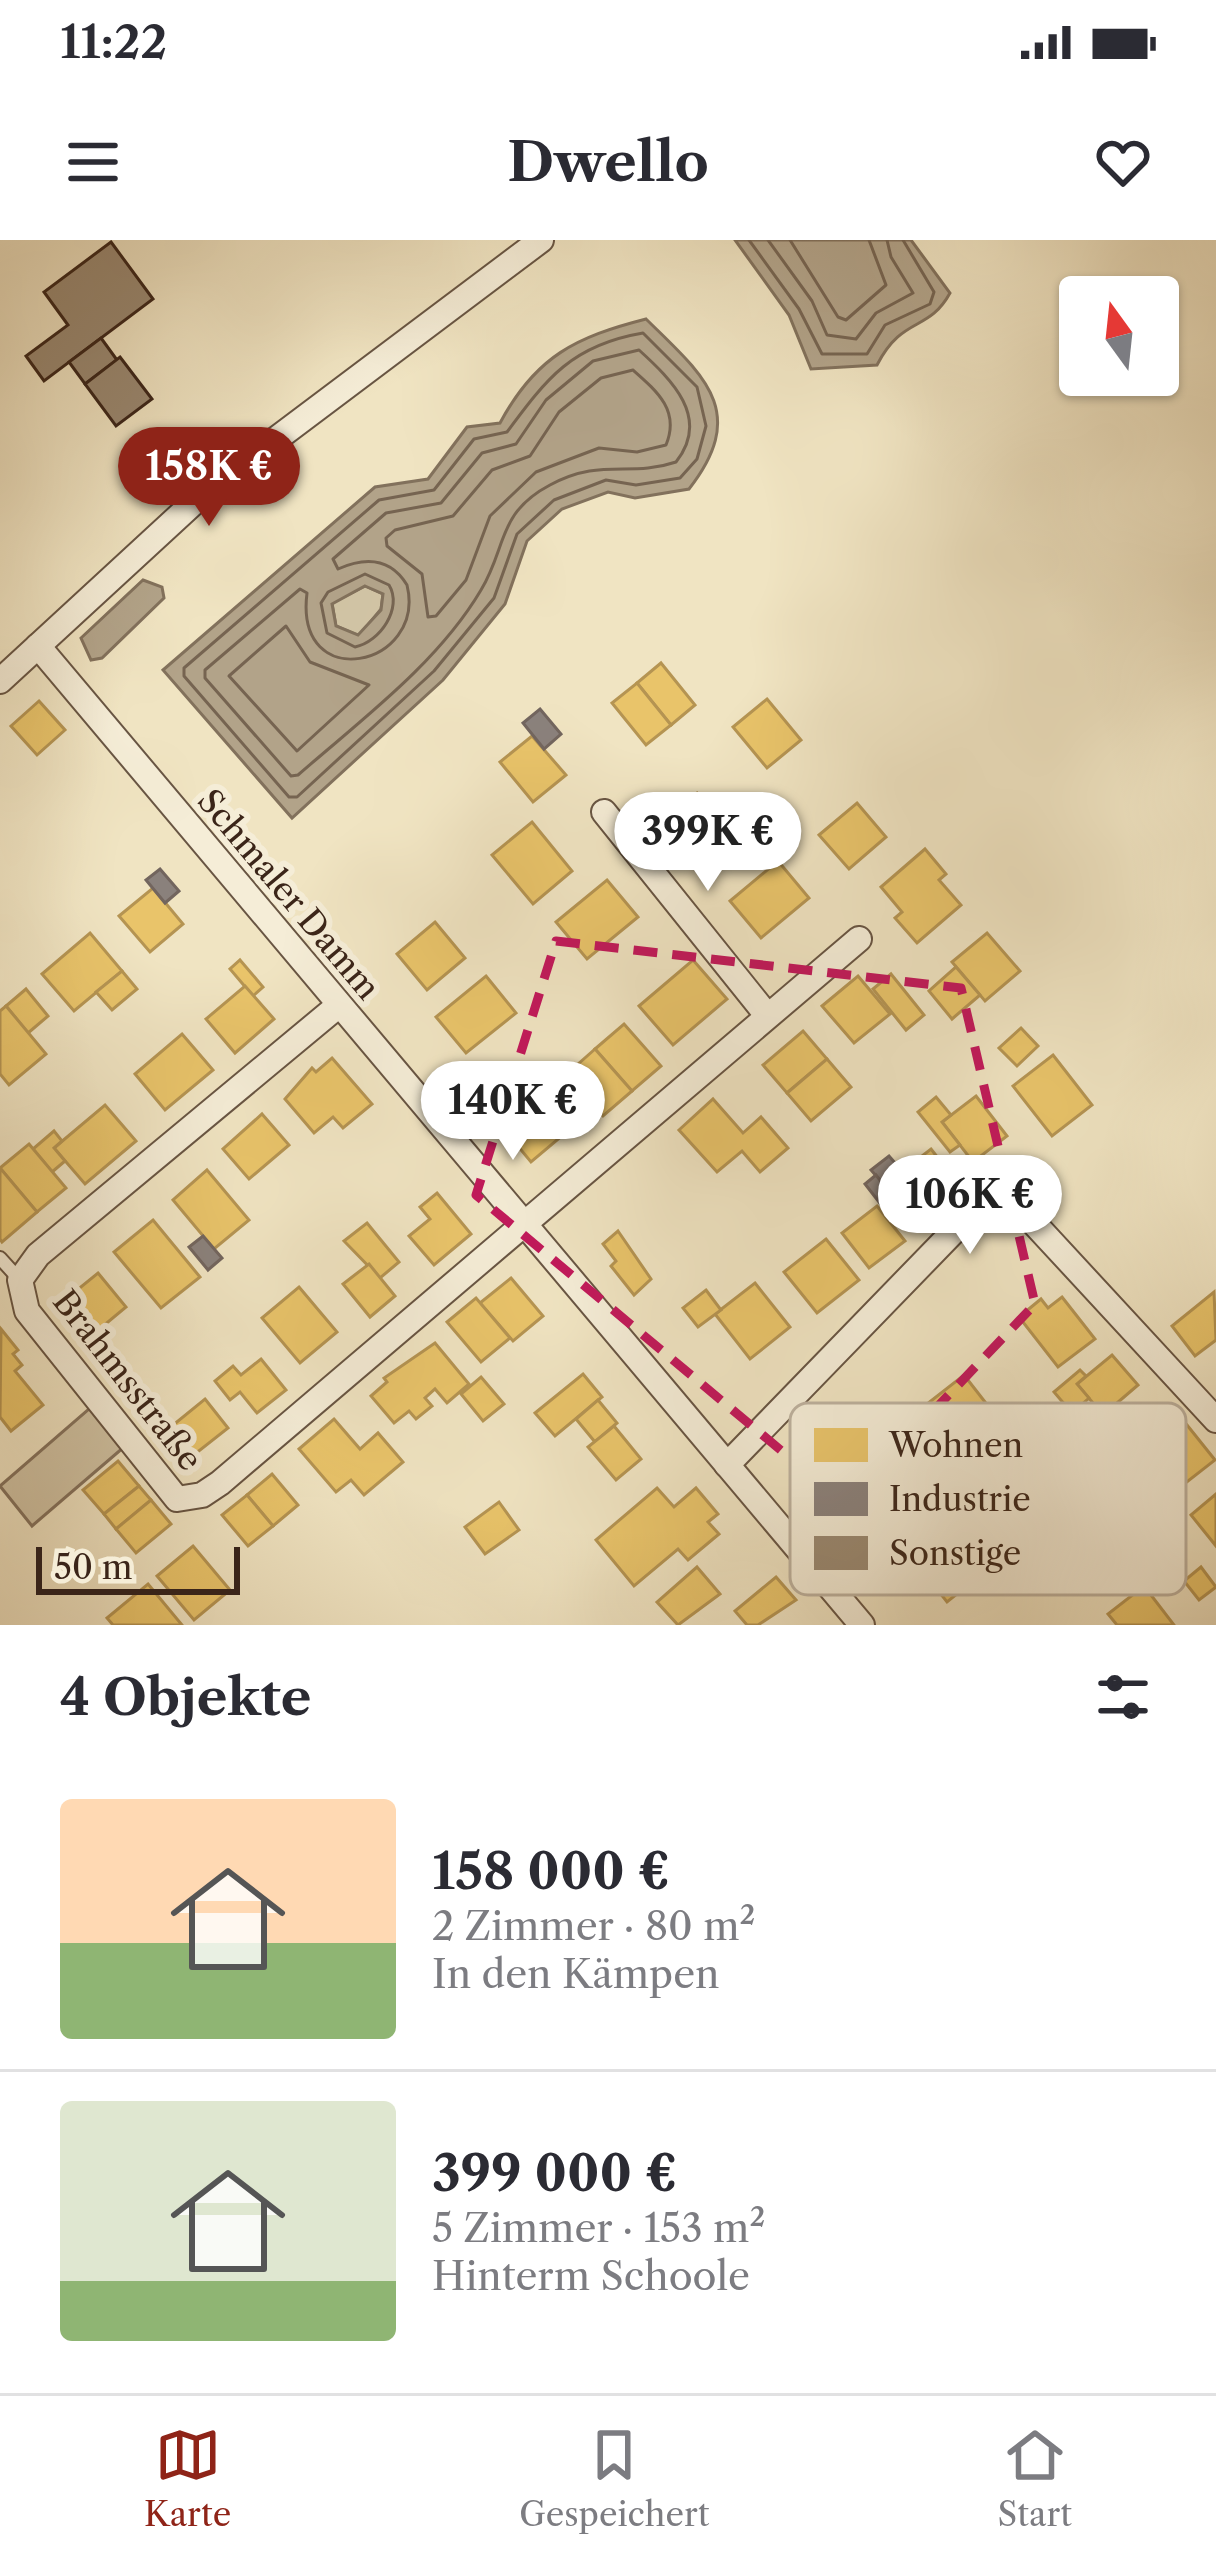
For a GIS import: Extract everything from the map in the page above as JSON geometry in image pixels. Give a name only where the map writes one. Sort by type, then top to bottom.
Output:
[{"type":"street","points":[[0,681],[203,494],[541,240]]},
{"type":"street","name":"Schmaler Damm","points":[[38,646],[790,1540]]},
{"type":"street","points":[[604,812],[766,1014]]},
{"type":"street","points":[[524,1223],[859,939]]},
{"type":"street","name":"Brahmsstraße","points":[[339,1005],[38,1255],[20,1280],[27,1311],[177,1498],[202,1495],[220,1484],[524,1223]]},
{"type":"street","points":[[727,1465],[956,1229],[980,1211],[1004,1204],[1032,1221],[1216,1420]]},
{"type":"street","name":"Schmaler Damm","points":[[836,1595],[862,1625]]},
{"type":"lane","points":[[0,1258],[20,1280]]},
{"type":"lane","points":[[839,1598],[842,1595]]},
{"type":"highlighted area","points":[[556,941],[961,988],[1035,1304],[845,1504],[476,1195]]},
{"type":"shaded area","points":[[365,586],[383,594],[381,609],[359,636],[336,626],[332,603]]},
{"type":"shaded area","points":[[90,1408],[124,1447],[32,1526],[0,1486]]},
{"type":"water","points":[[735,240],[911,240],[950,293],[933,314],[896,338],[877,365],[811,369],[789,315]]},
{"type":"water","points":[[646,319],[685,358],[712,396],[716,437],[689,489],[635,498],[608,492],[562,509],[527,541],[505,604],[443,680],[292,818],[163,670],[375,487],[428,479],[467,427],[500,423],[528,381],[560,353],[599,333]],"holes":[[[365,586],[383,594],[381,610],[358,635],[336,626],[332,604]]]},
{"type":"water","points":[[143,580],[162,587],[164,598],[102,658],[91,660],[81,638]]},
{"type":"building: Wohnen","points":[[661,663],[695,705],[671,725],[637,683]]},
{"type":"building: Wohnen","points":[[637,683],[671,725],[646,745],[612,703]]},
{"type":"building: Wohnen","points":[[767,699],[801,740],[767,768],[733,727]]},
{"type":"building: Wohnen","points":[[39,701],[65,730],[37,755],[11,726]]},
{"type":"building: Wohnen","points":[[532,736],[566,775],[533,802],[500,762]]},
{"type":"building: Wohnen","points":[[697,793],[731,834],[700,860],[666,819]]},
{"type":"building: Wohnen","points":[[857,803],[886,837],[849,869],[819,835]]},
{"type":"building: Wohnen","points":[[532,822],[572,871],[533,904],[492,855]]},
{"type":"building: Wohnen","points":[[925,849],[946,874],[939,880],[961,905],[917,943],[895,918],[902,912],[881,887]]},
{"type":"building: Wohnen","points":[[778,861],[809,898],[761,938],[730,901]]},
{"type":"building: Wohnen","points":[[607,880],[638,917],[587,959],[556,922]]},
{"type":"building: Wohnen","points":[[153,888],[183,924],[150,952],[119,916]]},
{"type":"building: Wohnen","points":[[435,922],[465,958],[427,990],[397,954]]},
{"type":"building: Wohnen","points":[[90,933],[122,971],[74,1011],[42,974]]},
{"type":"building: Wohnen","points":[[987,933],[1020,971],[985,1001],[952,962]]},
{"type":"building: Wohnen","points":[[240,960],[263,987],[253,996],[230,969]]},
{"type":"building: Wohnen","points":[[693,960],[727,999],[673,1045],[639,1006]]},
{"type":"building: Wohnen","points":[[956,967],[980,995],[952,1019],[929,991]]},
{"type":"building: Wohnen","points":[[122,971],[137,989],[112,1010],[96,992]]},
{"type":"building: Wohnen","points":[[891,974],[924,1015],[906,1030],[873,989]]},
{"type":"building: Wohnen","points":[[486,976],[516,1013],[466,1053],[436,1017]]},
{"type":"building: Wohnen","points":[[858,976],[890,1014],[854,1043],[822,1006]]},
{"type":"building: Wohnen","points":[[245,986],[274,1019],[235,1053],[206,1019]]},
{"type":"building: Wohnen","points":[[26,989],[48,1016],[28,1033],[6,1006]]},
{"type":"building: Wohnen","points":[[6,1006],[46,1054],[9,1085],[0,1074],[0,1011]]},
{"type":"building: Wohnen","points":[[624,1024],[661,1066],[632,1091],[595,1049]]},
{"type":"building: Wohnen","points":[[1021,1028],[1038,1046],[1017,1066],[999,1048]]},
{"type":"building: Wohnen","points":[[803,1031],[827,1059],[787,1093],[763,1065]]},
{"type":"building: Wohnen","points":[[182,1034],[213,1070],[165,1110],[135,1074]]},
{"type":"building: Wohnen","points":[[595,1049],[632,1091],[603,1116],[567,1074]]},
{"type":"building: Wohnen","points":[[1053,1055],[1092,1105],[1052,1136],[1013,1086]]},
{"type":"building: Wohnen","points":[[332,1058],[372,1104],[343,1128],[333,1117],[314,1133],[285,1099],[312,1068],[316,1072]]},
{"type":"building: Wohnen","points":[[827,1059],[851,1087],[811,1121],[787,1093]]},
{"type":"building: Wohnen","points":[[535,1075],[576,1124],[531,1162],[507,1133],[519,1123],[502,1103]]},
{"type":"building: Wohnen","points":[[976,1096],[1007,1136],[973,1162],[942,1122]]},
{"type":"building: Wohnen","points":[[936,1097],[951,1115],[942,1122],[960,1145],[950,1152],[918,1112]]},
{"type":"building: Wohnen","points":[[713,1099],[743,1133],[761,1117],[788,1148],[760,1172],[742,1151],[717,1172],[679,1130]]},
{"type":"building: Wohnen","points":[[105,1105],[136,1141],[85,1184],[54,1148]]},
{"type":"building: Wohnen","points":[[262,1114],[289,1145],[249,1179],[223,1149]]},
{"type":"building: Wohnen","points":[[54,1131],[62,1141],[54,1148],[65,1161],[52,1172],[33,1149]]},
{"type":"building: Wohnen","points":[[29,1144],[66,1188],[37,1212],[0,1168]]},
{"type":"building: Wohnen","points":[[931,1149],[963,1190],[925,1221],[892,1179]]},
{"type":"building: Wohnen","points":[[0,1168],[37,1212],[2,1242],[0,1239]]},
{"type":"building: Wohnen","points":[[207,1170],[249,1220],[214,1249],[173,1200]]},
{"type":"building: Wohnen","points":[[437,1193],[471,1234],[434,1265],[409,1236],[430,1219],[420,1207]]},
{"type":"building: Wohnen","points":[[877,1206],[905,1241],[869,1268],[842,1233]]},
{"type":"building: Wohnen","points":[[153,1220],[200,1277],[161,1308],[114,1252]]},
{"type":"building: Wohnen","points":[[367,1223],[399,1262],[380,1278],[344,1241]]},
{"type":"building: Wohnen","points":[[618,1231],[651,1279],[634,1295],[611,1266],[616,1261],[603,1244]]},
{"type":"building: Wohnen","points":[[826,1239],[859,1280],[817,1313],[784,1272]]},
{"type":"building: Wohnen","points":[[369,1264],[395,1296],[370,1317],[343,1284]]},
{"type":"building: Wohnen","points":[[98,1273],[126,1307],[84,1342],[55,1308]]},
{"type":"building: Wohnen","points":[[511,1278],[543,1316],[513,1341],[480,1303]]},
{"type":"building: Wohnen","points":[[755,1283],[790,1327],[750,1359],[715,1314]]},
{"type":"building: Wohnen","points":[[299,1287],[337,1332],[300,1363],[262,1318]]},
{"type":"building: Wohnen","points":[[706,1290],[721,1310],[698,1327],[683,1308]]},
{"type":"building: Wohnen","points":[[1214,1292],[1216,1340],[1195,1356],[1172,1326]]},
{"type":"building: Wohnen","points":[[1062,1297],[1095,1339],[1058,1367],[1019,1317],[1041,1299],[1048,1308]]},
{"type":"building: Wohnen","points":[[476,1298],[510,1338],[481,1362],[447,1322]]},
{"type":"building: Wohnen","points":[[1,1329],[18,1350],[13,1354],[22,1365],[15,1371],[43,1405],[11,1431],[0,1417]]},
{"type":"building: Wohnen","points":[[435,1343],[469,1384],[447,1403],[435,1389],[425,1398],[432,1406],[416,1419],[409,1411],[394,1423],[371,1396],[387,1382],[384,1378]]},
{"type":"building: Wohnen","points":[[1112,1355],[1138,1385],[1117,1403],[1093,1403],[1077,1384]]},
{"type":"building: Wohnen","points":[[261,1359],[286,1390],[257,1413],[240,1392],[230,1400],[215,1381],[233,1366],[241,1375]]},
{"type":"building: Wohnen","points":[[1080,1370],[1086,1376],[1077,1384],[1089,1398],[1083,1403],[1063,1403],[1054,1392]]},
{"type":"building: Wohnen","points":[[583,1374],[602,1397],[555,1436],[535,1413]]},
{"type":"building: Wohnen","points":[[964,1375],[986,1403],[928,1403]]},
{"type":"building: Wohnen","points":[[481,1377],[504,1404],[483,1421],[461,1394]]},
{"type":"building: Wohnen","points":[[205,1399],[228,1428],[190,1458],[167,1430]]},
{"type":"building: Wohnen","points":[[598,1400],[617,1423],[595,1442],[576,1419]]},
{"type":"building: Wohnen","points":[[334,1419],[360,1449],[378,1433],[403,1462],[364,1495],[351,1480],[336,1492],[299,1449]]},
{"type":"building: Wohnen","points":[[1186,1424],[1215,1460],[1186,1483]]},
{"type":"building: Wohnen","points":[[614,1426],[641,1459],[616,1480],[588,1447]]},
{"type":"building: Wohnen","points":[[118,1461],[139,1486],[104,1514],[83,1490]]},
{"type":"building: Wohnen","points":[[272,1474],[298,1505],[273,1526],[247,1495]]},
{"type":"building: Wohnen","points":[[139,1486],[151,1500],[116,1529],[104,1514]]},
{"type":"building: Wohnen","points":[[657,1488],[674,1507],[696,1488],[718,1514],[708,1522],[719,1534],[688,1560],[678,1549],[634,1586],[596,1540]]},
{"type":"building: Wohnen","points":[[1216,1494],[1216,1546],[1191,1515]]},
{"type":"building: Wohnen","points":[[247,1495],[273,1526],[248,1546],[222,1515]]},
{"type":"building: Wohnen","points":[[151,1500],[171,1524],[136,1553],[116,1529]]},
{"type":"building: Wohnen","points":[[499,1502],[519,1530],[485,1554],[465,1527]]},
{"type":"building: Wohnen","points":[[193,1546],[230,1590],[194,1620],[157,1576]]},
{"type":"building: Wohnen","points":[[697,1567],[720,1594],[678,1625],[657,1602]]},
{"type":"building: Wohnen","points":[[1201,1567],[1216,1587],[1199,1600],[1186,1579]]},
{"type":"building: Wohnen","points":[[776,1577],[796,1600],[758,1625],[747,1625],[735,1611]]},
{"type":"building: Wohnen","points":[[148,1584],[182,1625],[113,1625],[107,1618]]},
{"type":"building: Wohnen","points":[[1132,1595],[1151,1595],[1174,1625],[1117,1625],[1108,1614]]},
{"type":"building: Industrie","points":[[540,709],[561,734],[544,749],[523,723]]},
{"type":"building: Industrie","points":[[160,869],[179,891],[165,903],[146,880]]},
{"type":"building: Industrie","points":[[889,1156],[902,1171],[884,1185],[871,1170]]},
{"type":"building: Industrie","points":[[876,1175],[897,1202],[886,1211],[865,1184]]},
{"type":"building: Industrie","points":[[203,1236],[222,1258],[208,1270],[189,1247]]},
{"type":"building: Sonstige","points":[[111,242],[153,299],[44,381],[26,356],[68,325],[44,292]]},
{"type":"building: Sonstige","points":[[101,338],[117,360],[85,384],[69,362]]},
{"type":"building: Sonstige","points":[[120,357],[152,399],[116,426],[85,384]]}]
